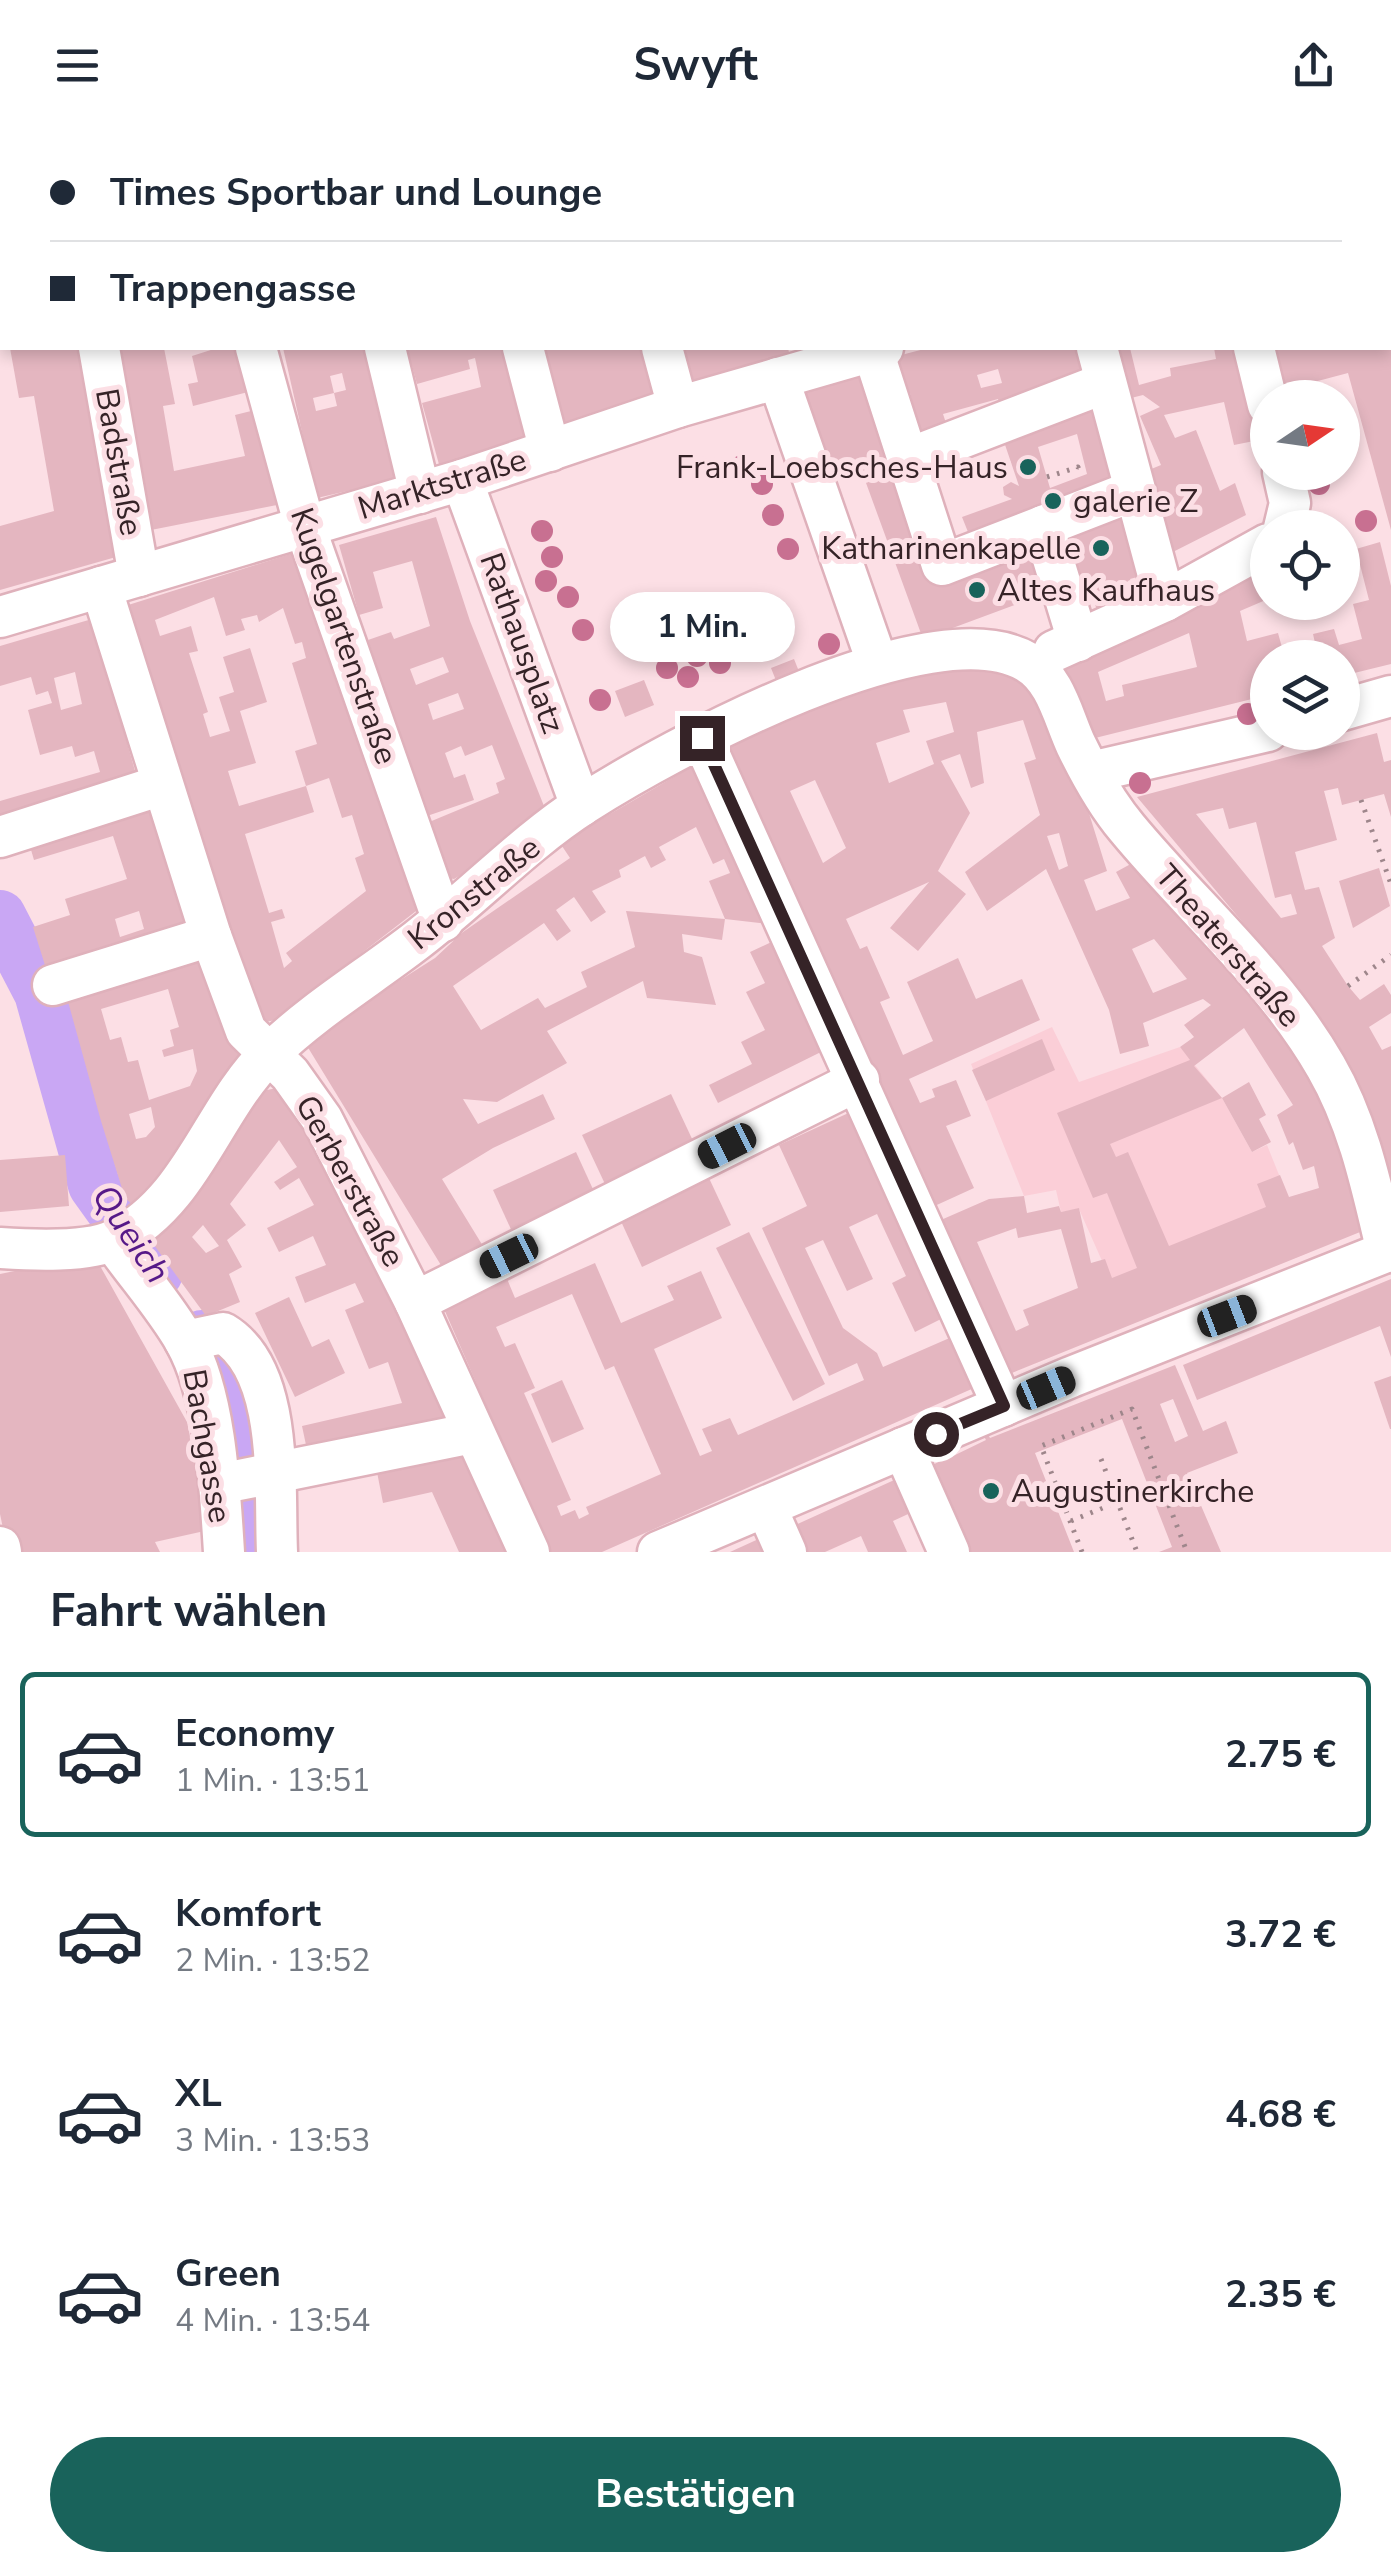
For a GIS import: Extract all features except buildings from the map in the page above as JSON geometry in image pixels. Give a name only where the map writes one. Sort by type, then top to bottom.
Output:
[{"type":"street","name":"Badstraße","points":[[100,350],[120,581]]},
{"type":"street","points":[[386,350],[420,492]]},
{"type":"street","points":[[524,350],[550,451]]},
{"type":"street","points":[[663,350],[678,407]]},
{"type":"street","name":"Marktstraße","points":[[0,617],[462,480],[799,364],[873,350]]},
{"type":"street","points":[[878,350],[907,459],[942,565],[1133,491]]},
{"type":"street","points":[[1254,350],[1262,380]]},
{"type":"street","name":"Kugelgartenstraße","points":[[261,364],[304,527],[442,920]]},
{"type":"street","points":[[799,364],[877,662]]},
{"type":"street","points":[[907,459],[1101,365],[1165,601]]},
{"type":"street","name":"Rathausplatz","points":[[462,480],[581,806]]},
{"type":"street","points":[[1043,526],[1078,641]]},
{"type":"street","points":[[1027,662],[1165,601],[1250,554]]},
{"type":"street","name":"Gerberstraße","points":[[120,581],[162,785],[246,1031],[270,1052],[322,1118],[415,1302],[529,1552]]},
{"type":"street","name":"Kronstraße","points":[[123,1234],[186,1177],[246,1081],[270,1052],[442,920],[581,806],[702,738],[877,662],[947,650],[1000,654],[1027,662]]},
{"type":"street","name":"Theaterstraße","points":[[1027,662],[1050,686],[1108,805],[1247,960],[1327,1068],[1361,1145],[1389,1251]]},
{"type":"street","points":[[1360,705],[1391,696]]},
{"type":"street","points":[[1091,772],[1250,735]]},
{"type":"street","points":[[702,738],[860,1080],[1004,1406]]},
{"type":"street","points":[[0,837],[162,785]]},
{"type":"street","points":[[53,985],[211,936]]},
{"type":"street","points":[[415,1302],[860,1080]]},
{"type":"street","points":[[0,1248],[37,1251],[123,1234]]},
{"type":"street","name":"Bachgasse","points":[[123,1234],[201,1338],[199,1374],[220,1484],[224,1552]]},
{"type":"street","points":[[658,1552],[1004,1406],[1389,1251]]},
{"type":"street","name":"Bachgasse","points":[[201,1338],[241,1344],[266,1398],[252,1479],[277,1552]]},
{"type":"street","points":[[252,1479],[473,1433]]},
{"type":"street","points":[[902,1448],[949,1552]]},
{"type":"street","points":[[766,1507],[786,1552]]},
{"type":"path","points":[[1047,477],[1078,467],[1082,476]]},
{"type":"path","points":[[1361,800],[1391,884]]},
{"type":"path","points":[[1348,986],[1391,955]]},
{"type":"path","points":[[1082,1552],[1041,1446],[1132,1409],[1186,1552]]},
{"type":"path","points":[[1101,1459],[1137,1552]]},
{"type":"path","points":[[1071,1521],[1146,1490]]},
{"type":"shaded area","points":[[1052,1027],[1079,1082],[1180,1047],[1222,1098],[1252,1152],[1267,1145],[1310,1252],[1130,1324],[1079,1209],[1061,1212],[1056,1190],[1024,1196],[971,1064]]},
{"type":"waterway","name":"Queich","points":[[0,916],[40,993],[94,1185],[157,1273]]},
{"type":"waterway","name":"Queich","points":[[202,1336],[235,1442],[245,1552]]},
{"type":"place","name":"Frank-Loebsches-Haus","points":[[1028,467]]},
{"type":"place","name":"galerie Z","points":[[1053,501]]},
{"type":"place","name":"Katharinenkapelle","points":[[1101,548]]},
{"type":"place","name":"Altes Kaufhaus","points":[[977,590]]},
{"type":"place","name":"Augustinerkirche","points":[[991,1491]]},
{"type":"route","points":[[702,738],[860,1080],[1004,1406],[936,1434]]}]
